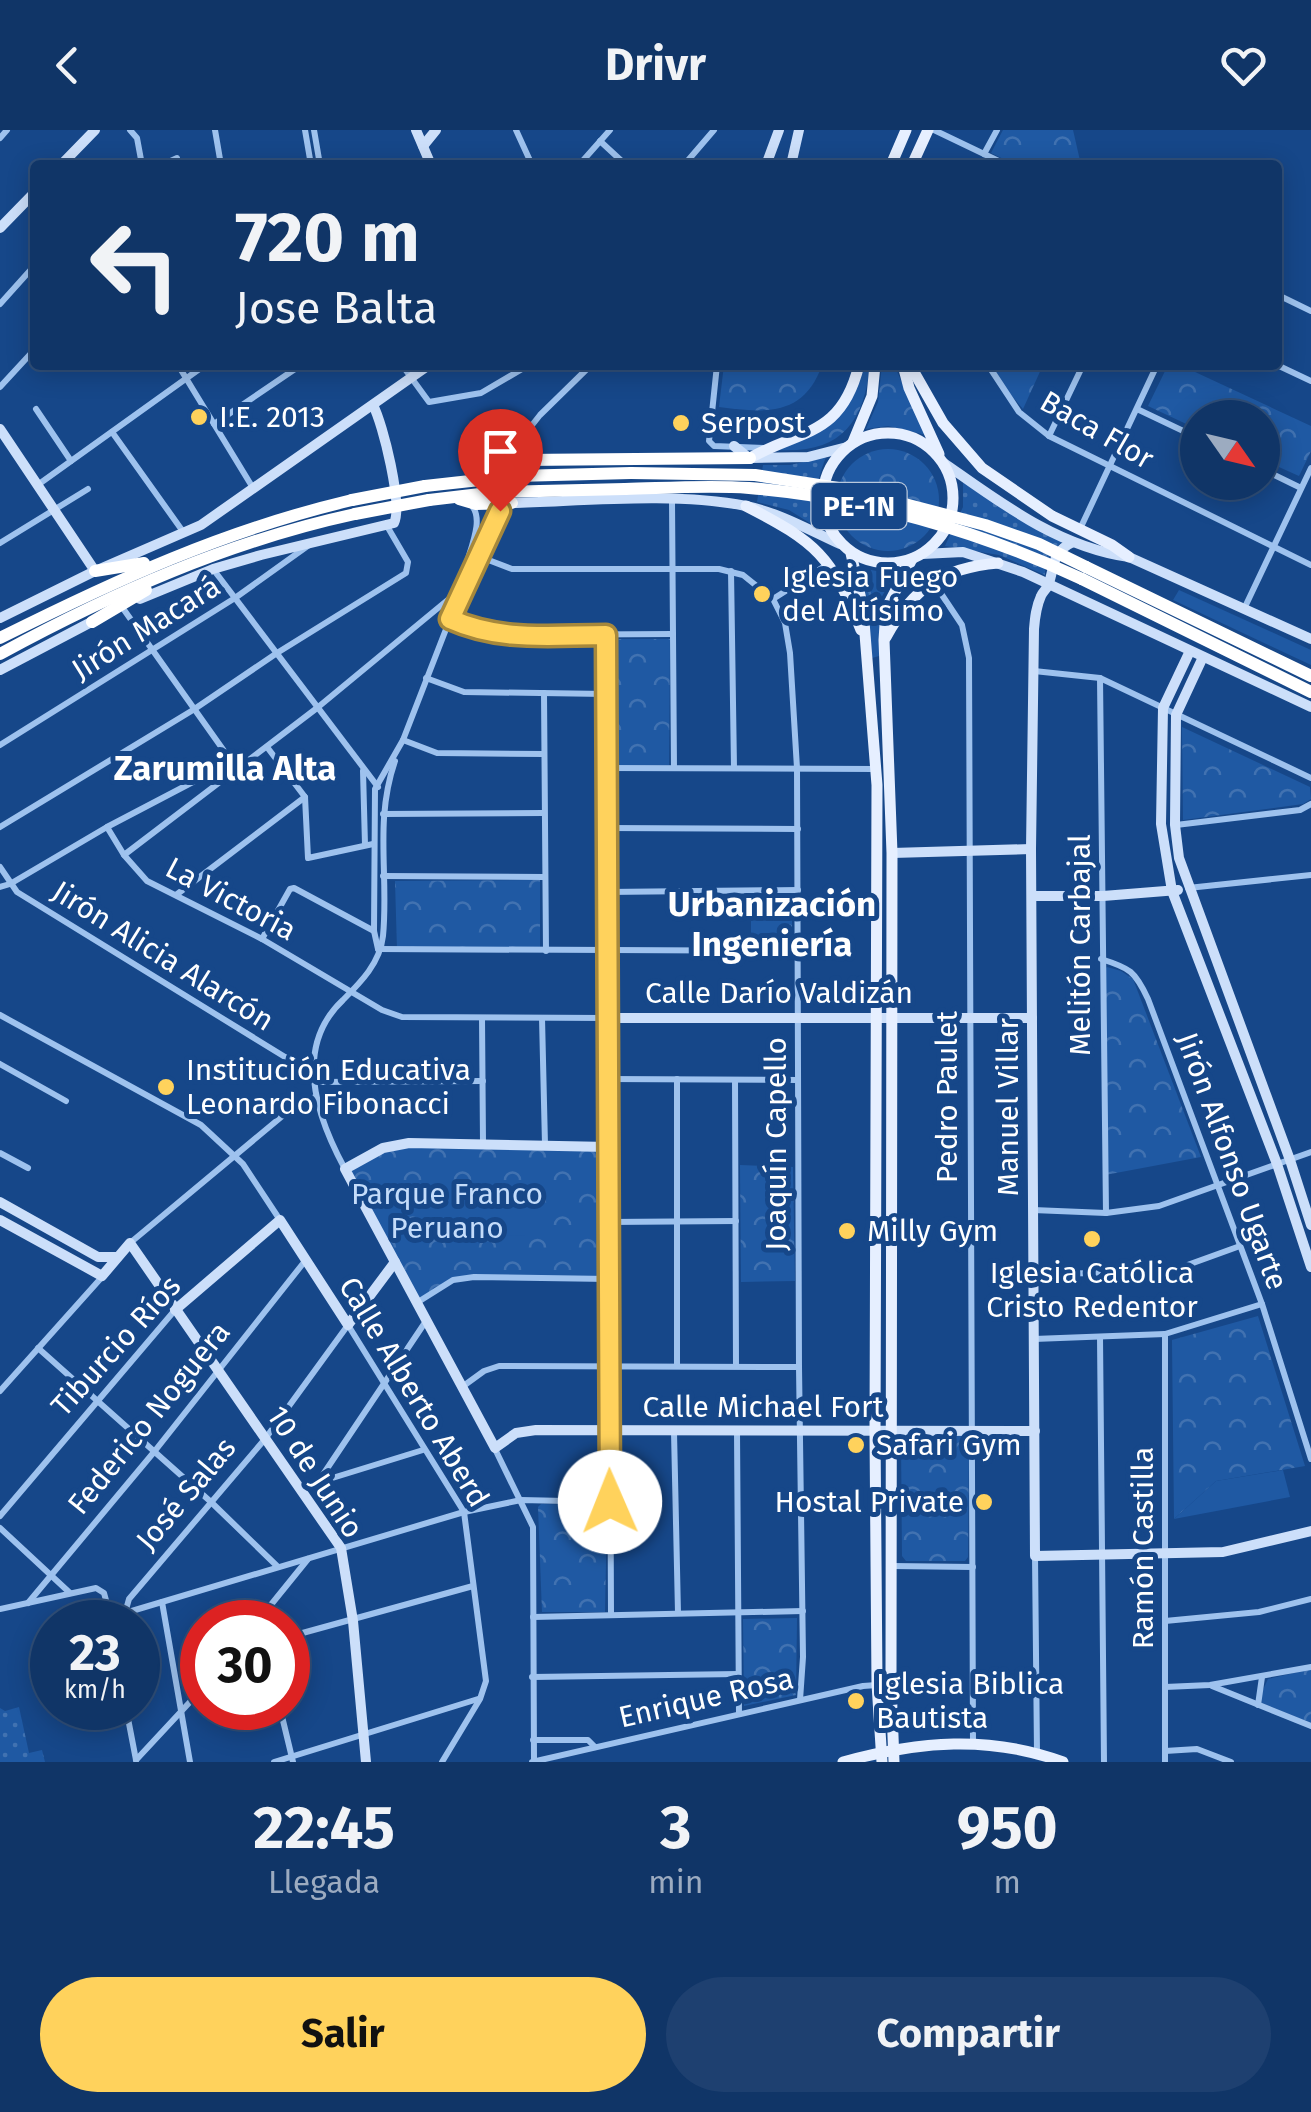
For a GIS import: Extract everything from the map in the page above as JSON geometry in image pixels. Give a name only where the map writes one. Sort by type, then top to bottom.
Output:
[{"type":"highway","points":[[476,479],[502,465],[522,460],[750,458]]},
{"type":"highway","name":"PE-1N","points":[[0,638],[161,568],[354,507],[476,479],[756,475],[851,490],[985,525],[1039,544],[1221,650],[1311,692]]},
{"type":"highway","name":"PE-1N","points":[[427,493],[458,498],[625,488],[746,488],[808,495],[930,522],[1084,573],[1311,676]]},
{"type":"highway","points":[[458,498],[476,504],[512,503]]},
{"type":"highway","points":[[95,570],[161,568]]},
{"type":"highway","points":[[92,622],[148,590],[161,568]]},
{"type":"highway","name":"PE-1N","points":[[0,654],[161,568]]},
{"type":"main road","points":[[893,160],[906,130]]},
{"type":"main road","points":[[915,160],[931,130]]},
{"type":"main road","points":[[750,458],[799,438],[827,421],[846,398],[857,370]]},
{"type":"main road","points":[[875,370],[872,396],[850,444],[828,473],[822,505],[828,526],[846,548],[862,609],[876,769],[876,1432],[887,1756]]},
{"type":"main road","points":[[884,1684],[892,1566],[892,853],[884,640],[886,609],[917,557],[938,541],[954,503],[952,482],[909,388],[909,370]]},
{"type":"main road","points":[[911,370],[943,423],[982,468],[1008,488],[1128,557]]},
{"type":"main road","points":[[850,444],[874,434],[895,432],[915,438],[942,461]]},
{"type":"main road","points":[[746,506],[806,540],[829,563],[846,593],[864,640]]},
{"type":"main road","points":[[846,548],[881,563],[917,557]]},
{"type":"main road","points":[[884,640],[906,604],[934,582],[971,566],[998,564]]},
{"type":"main road","points":[[866,668],[874,658],[886,665]]},
{"type":"main road","points":[[844,1762],[973,1742],[1037,1752],[1064,1762]]},
{"type":"street","points":[[0,138],[7,130]]},
{"type":"street","points":[[67,160],[96,130]]},
{"type":"street","points":[[130,130],[141,160]]},
{"type":"street","points":[[215,130],[220,160]]},
{"type":"street","points":[[305,130],[310,160]]},
{"type":"street","points":[[314,130],[319,160]]},
{"type":"street","points":[[416,130],[429,160]]},
{"type":"street","points":[[423,146],[436,130]]},
{"type":"street","points":[[516,130],[530,160]]},
{"type":"street","points":[[584,160],[610,130]]},
{"type":"street","points":[[688,160],[714,130]]},
{"type":"street","points":[[768,160],[779,130]]},
{"type":"street","points":[[792,160],[799,130]]},
{"type":"street","points":[[931,130],[996,160]]},
{"type":"street","points":[[984,154],[997,130]]},
{"type":"street","points":[[600,141],[621,160]]},
{"type":"street","points":[[173,160],[177,158]]},
{"type":"street","points":[[0,228],[30,197]]},
{"type":"street","points":[[0,304],[30,270]]},
{"type":"street","points":[[1282,297],[1311,311]]},
{"type":"street","points":[[0,387],[30,354]]},
{"type":"street","points":[[1282,367],[1311,381]]},
{"type":"street","points":[[181,370],[254,489]]},
{"type":"street","points":[[39,484],[199,370]]},
{"type":"street","points":[[214,424],[294,370]]},
{"type":"street","points":[[405,370],[429,402],[480,393],[520,370]]},
{"type":"street","points":[[0,618],[95,570],[184,534],[422,370]]},
{"type":"street","points":[[510,452],[540,415],[586,370]]},
{"type":"street","points":[[716,370],[709,441],[714,446],[767,448]]},
{"type":"street","name":"Baca Flor","points":[[991,370],[1019,412],[1049,436],[1311,565]]},
{"type":"street","points":[[1049,436],[1081,370]]},
{"type":"street","points":[[1080,530],[1155,370]]},
{"type":"street","points":[[0,670],[122,607],[213,570],[394,522],[398,513],[382,429],[373,405]]},
{"type":"street","points":[[1137,408],[1180,429]]},
{"type":"street","points":[[36,409],[71,460]]},
{"type":"street","points":[[0,429],[58,507],[95,570]]},
{"type":"street","points":[[112,432],[184,534]]},
{"type":"street","points":[[750,458],[797,458],[850,444]]},
{"type":"street","points":[[734,446],[750,458],[756,478],[746,506]]},
{"type":"street","points":[[942,461],[1006,507],[1072,542],[1101,553],[1128,557],[1311,639]]},
{"type":"street","points":[[1244,609],[1311,468]]},
{"type":"street","points":[[1280,478],[1301,488]]},
{"type":"street","points":[[0,543],[88,488]]},
{"type":"street","points":[[458,498],[479,516],[462,571],[462,588]]},
{"type":"street","points":[[369,845],[376,785],[403,740],[462,588],[498,514],[512,503],[672,500],[746,506],[786,518],[846,548]]},
{"type":"street","points":[[672,500],[674,768]]},
{"type":"street","points":[[0,827],[194,710],[406,573],[408,562],[387,526]]},
{"type":"street","name":"Manuel Villar","points":[[1037,1752],[1032,671],[1036,612],[1043,590],[1050,584],[1052,560],[1072,542]]},
{"type":"street","name":"Jirón Macará","points":[[0,744],[153,651],[297,557],[312,543]]},
{"type":"street","points":[[917,557],[962,552],[998,564],[1050,584],[1311,708]]},
{"type":"street","points":[[478,556],[512,570],[731,571],[755,583],[773,599],[829,563]]},
{"type":"street","points":[[213,570],[384,794]]},
{"type":"street","points":[[731,571],[734,768]]},
{"type":"street","name":"Pedro Paulet","points":[[934,582],[962,625],[968,643],[973,1742]]},
{"type":"street","points":[[0,887],[107,827],[267,746],[462,588]]},
{"type":"street","name":"Joaquín Capello","points":[[773,599],[788,636],[798,768],[798,1366],[803,1611],[800,1700]]},
{"type":"street","points":[[122,607],[234,766]]},
{"type":"street","points":[[450,619],[479,632],[498,635],[673,634]]},
{"type":"street","points":[[606,635],[611,1615]]},
{"type":"street","points":[[1190,651],[1163,708],[1161,824],[1172,892],[1277,1164],[1311,1267]]},
{"type":"street","points":[[1203,657],[1176,715],[1178,858],[1311,1225]]},
{"type":"street","points":[[1032,671],[1100,678],[1311,778]]},
{"type":"street","points":[[426,678],[464,692],[606,694]]},
{"type":"street","name":"Melitón Carbajal","points":[[1100,678],[1106,1213]]},
{"type":"street","points":[[544,693],[546,951]]},
{"type":"street","points":[[403,740],[437,753],[544,754]]},
{"type":"street","points":[[267,746],[305,797],[308,858],[369,845]]},
{"type":"street","points":[[398,750],[384,794],[383,935],[368,971],[322,1024],[315,1043],[315,1097],[344,1169],[495,1448],[533,1527],[533,1762]]},
{"type":"street","points":[[124,855],[234,766]]},
{"type":"street","points":[[363,768],[378,949]]},
{"type":"street","points":[[607,768],[876,769]]},
{"type":"street","points":[[176,894],[305,797]]},
{"type":"street","points":[[1175,825],[1300,810],[1311,804]]},
{"type":"street","points":[[383,814],[543,813]]},
{"type":"street","name":"La Victoria","points":[[107,827],[144,878],[353,991]]},
{"type":"street","points":[[607,828],[798,829]]},
{"type":"street","points":[[892,853],[1031,849]]},
{"type":"street","name":"Jirón Alicia Alarcón","points":[[0,867],[10,884],[32,902],[274,1050],[314,1070]]},
{"type":"street","points":[[1032,896],[1172,892],[1311,875]]},
{"type":"street","points":[[384,876],[544,877]]},
{"type":"street","points":[[262,940],[294,888],[374,932]]},
{"type":"street","points":[[607,892],[798,890]]},
{"type":"street","points":[[378,949],[796,951]]},
{"type":"street","name":"Jirón Alfonso Ugarte","points":[[1101,959],[1128,967],[1139,980],[1262,1304],[1311,1458]]},
{"type":"street","name":"Calle Darío Valdizán","points":[[353,991],[382,1010],[402,1017],[1032,1018]]},
{"type":"street","name":"Calle Alberto Aberd","points":[[0,1016],[201,1125],[236,1155],[464,1512],[486,1675],[480,1698],[444,1758]]},
{"type":"street","points":[[482,1018],[483,1142]]},
{"type":"street","points":[[542,1018],[545,1144]]},
{"type":"street","points":[[0,1064],[66,1100]]},
{"type":"street","points":[[606,1079],[798,1080]]},
{"type":"street","points":[[676,1366],[677,1079]]},
{"type":"street","points":[[735,1080],[736,1366]]},
{"type":"street","points":[[316,1082],[483,1081]]},
{"type":"street","points":[[0,1391],[130,1243],[286,1113],[315,1097]]},
{"type":"street","points":[[344,1169],[383,1148],[400,1144],[483,1142],[609,1147]]},
{"type":"street","points":[[1033,1210],[1106,1213],[1159,1206],[1311,1152]]},
{"type":"street","points":[[0,1153],[28,1168]]},
{"type":"street","points":[[0,1202],[98,1257],[117,1257]]},
{"type":"street","points":[[0,1220],[102,1276]]},
{"type":"street","name":"Tiburcio Ríos","points":[[0,1516],[176,1310],[280,1220]]},
{"type":"street","points":[[609,1222],[736,1221]]},
{"type":"street","name":"10 de Junio","points":[[130,1243],[341,1548],[353,1621],[366,1762]]},
{"type":"street","points":[[1034,1274],[1168,1272],[1240,1246]]},
{"type":"street","name":"Federico Noguera","points":[[28,1603],[154,1452],[305,1260]]},
{"type":"street","name":"José Salas","points":[[129,1600],[265,1439],[395,1262]]},
{"type":"street","points":[[416,1303],[453,1280],[474,1277],[609,1279]]},
{"type":"street","points":[[1034,1339],[1166,1334],[1262,1304]]},
{"type":"street","points":[[318,1482],[426,1320]]},
{"type":"street","name":"Ramón Castilla","points":[[1165,1762],[1166,1334]]},
{"type":"street","points":[[1100,1337],[1104,1762]]},
{"type":"street","points":[[38,1348],[211,1502],[277,1567]]},
{"type":"street","points":[[462,1387],[484,1371],[499,1366],[798,1366]]},
{"type":"street","name":"Calle Michael Fort","points":[[495,1448],[524,1431],[1035,1432]]},
{"type":"street","points":[[737,1431],[738,1714]]},
{"type":"street","points":[[674,1432],[678,1613]]},
{"type":"street","points":[[300,1488],[424,1450]]},
{"type":"street","points":[[180,1703],[162,1602],[464,1512],[521,1500],[610,1502]]},
{"type":"street","points":[[0,1528],[70,1594]]},
{"type":"street","points":[[1035,1556],[1165,1556],[1241,1550],[1311,1531]]},
{"type":"street","points":[[276,1600],[309,1558]]},
{"type":"street","points":[[892,1566],[972,1567]]},
{"type":"street","points":[[310,1632],[474,1586]]},
{"type":"street","points":[[0,1609],[100,1589],[104,1600]]},
{"type":"street","points":[[1165,1621],[1259,1612],[1311,1599]]},
{"type":"street","points":[[533,1617],[803,1611]]},
{"type":"street","points":[[1165,1687],[1210,1685],[1311,1668]]},
{"type":"street","points":[[532,1676],[738,1674]]},
{"type":"street","points":[[1258,1705],[1262,1677]]},
{"type":"street","name":"Enrique Rosa","points":[[533,1762],[884,1684]]},
{"type":"street","points":[[1210,1685],[1311,1726]]},
{"type":"street","points":[[274,1762],[292,1760],[480,1698]]},
{"type":"street","points":[[136,1761],[180,1716]]},
{"type":"street","points":[[130,1730],[136,1761]]},
{"type":"street","points":[[185,1730],[190,1762]]},
{"type":"street","points":[[285,1730],[292,1760]]},
{"type":"street","points":[[533,1740],[591,1740],[596,1747]]},
{"type":"street","points":[[1165,1750],[1197,1749],[1231,1762]]},
{"type":"street","points":[[444,1758],[458,1762]]},
{"type":"green space","points":[[1003,130],[1073,130],[1080,160],[1006,160],[991,153]]},
{"type":"green space","points":[[723,370],[820,370],[805,394],[781,408],[719,407]]},
{"type":"green space","points":[[863,370],[869,370],[862,404],[844,432],[816,447],[776,450],[807,437],[832,420]]},
{"type":"green space","points":[[881,370],[896,370],[926,435],[888,426],[866,429],[878,402]]},
{"type":"green space","points":[[995,370],[1041,370],[1023,409]]},
{"type":"green space","points":[[1166,370],[1191,370],[1255,400],[1180,400],[1180,421],[1148,406]]},
{"type":"green space","points":[[1280,412],[1311,426],[1311,451],[1299,476],[1280,468]]},
{"type":"green space","points":[[888,449],[908,453],[924,464],[935,480],[939,500],[935,520],[924,536],[908,547],[888,551],[868,547],[852,536],[841,520],[837,500],[841,480],[852,464],[868,453]]},
{"type":"green space","points":[[826,457],[816,493],[821,530],[789,510],[757,502],[763,465],[790,465]]},
{"type":"green space","points":[[963,478],[1063,541],[1050,556],[1045,575],[999,555],[945,546],[963,507]]},
{"type":"green space","points":[[859,568],[895,574],[881,598],[879,656],[872,658],[867,598]]},
{"type":"green space","points":[[1179,590],[1311,650],[1311,665],[1173,600]]},
{"type":"green space","points":[[615,639],[670,639],[669,765],[615,765]]},
{"type":"green space","points":[[1182,727],[1310,787],[1311,799],[1303,804],[1183,820]]},
{"type":"green space","points":[[540,880],[540,949],[397,949],[395,881]]},
{"type":"green space","points":[[792,895],[792,948],[751,948],[751,896]]},
{"type":"green space","points":[[1107,967],[1133,979],[1201,1157],[1105,1175]]},
{"type":"green space","name":"Parque Franco Peruano","points":[[609,1147],[609,1279],[453,1280],[417,1303],[345,1169],[383,1148]]},
{"type":"green space","points":[[740,1165],[793,1167],[795,1281],[741,1282]]},
{"type":"green space","points":[[527,1190],[527,1235],[460,1236],[460,1192]]},
{"type":"green space","points":[[1258,1316],[1305,1466],[1216,1481],[1174,1519],[1172,1340]]},
{"type":"green space","points":[[966,1434],[968,1557],[965,1561],[906,1561],[902,1556],[901,1437]]},
{"type":"green space","points":[[1283,1470],[1290,1497],[1174,1519],[1216,1481]]},
{"type":"green space","points":[[603,1505],[607,1509],[605,1612],[542,1612],[538,1507]]},
{"type":"green space","points":[[797,1618],[796,1695],[744,1706],[743,1619]]},
{"type":"green space","points":[[1311,1669],[1311,1723],[1262,1703],[1260,1696],[1268,1679]]},
{"type":"green space","points":[[19,1707],[29,1753],[42,1750],[45,1762],[0,1762],[0,1708],[5,1711]]},
{"type":"place","name":"I.E. 2013","points":[[199,417]]},
{"type":"place","name":"Serpost","points":[[681,423]]},
{"type":"place","name":"Iglesia Fuego del Altísimo","points":[[762,594]]},
{"type":"place","name":"Institución Educativa Leonardo Fibonacci","points":[[166,1087]]},
{"type":"place","name":"Milly Gym","points":[[847,1231]]},
{"type":"place","name":"Iglesia Católica Cristo Redentor","points":[[1092,1239]]},
{"type":"place","name":"Safari Gym","points":[[856,1445]]},
{"type":"place","name":"Hostal Private","points":[[984,1502]]},
{"type":"place","name":"Iglesia Biblica Bautista","points":[[856,1701]]},
{"type":"district","name":"Zarumilla Alta","points":[[225,768]]},
{"type":"district","name":"Urbanización Ingeniería","points":[[772,924]]},
{"type":"route","points":[[500,511],[450,619],[479,632],[498,635],[606,635],[610,1502]]}]
